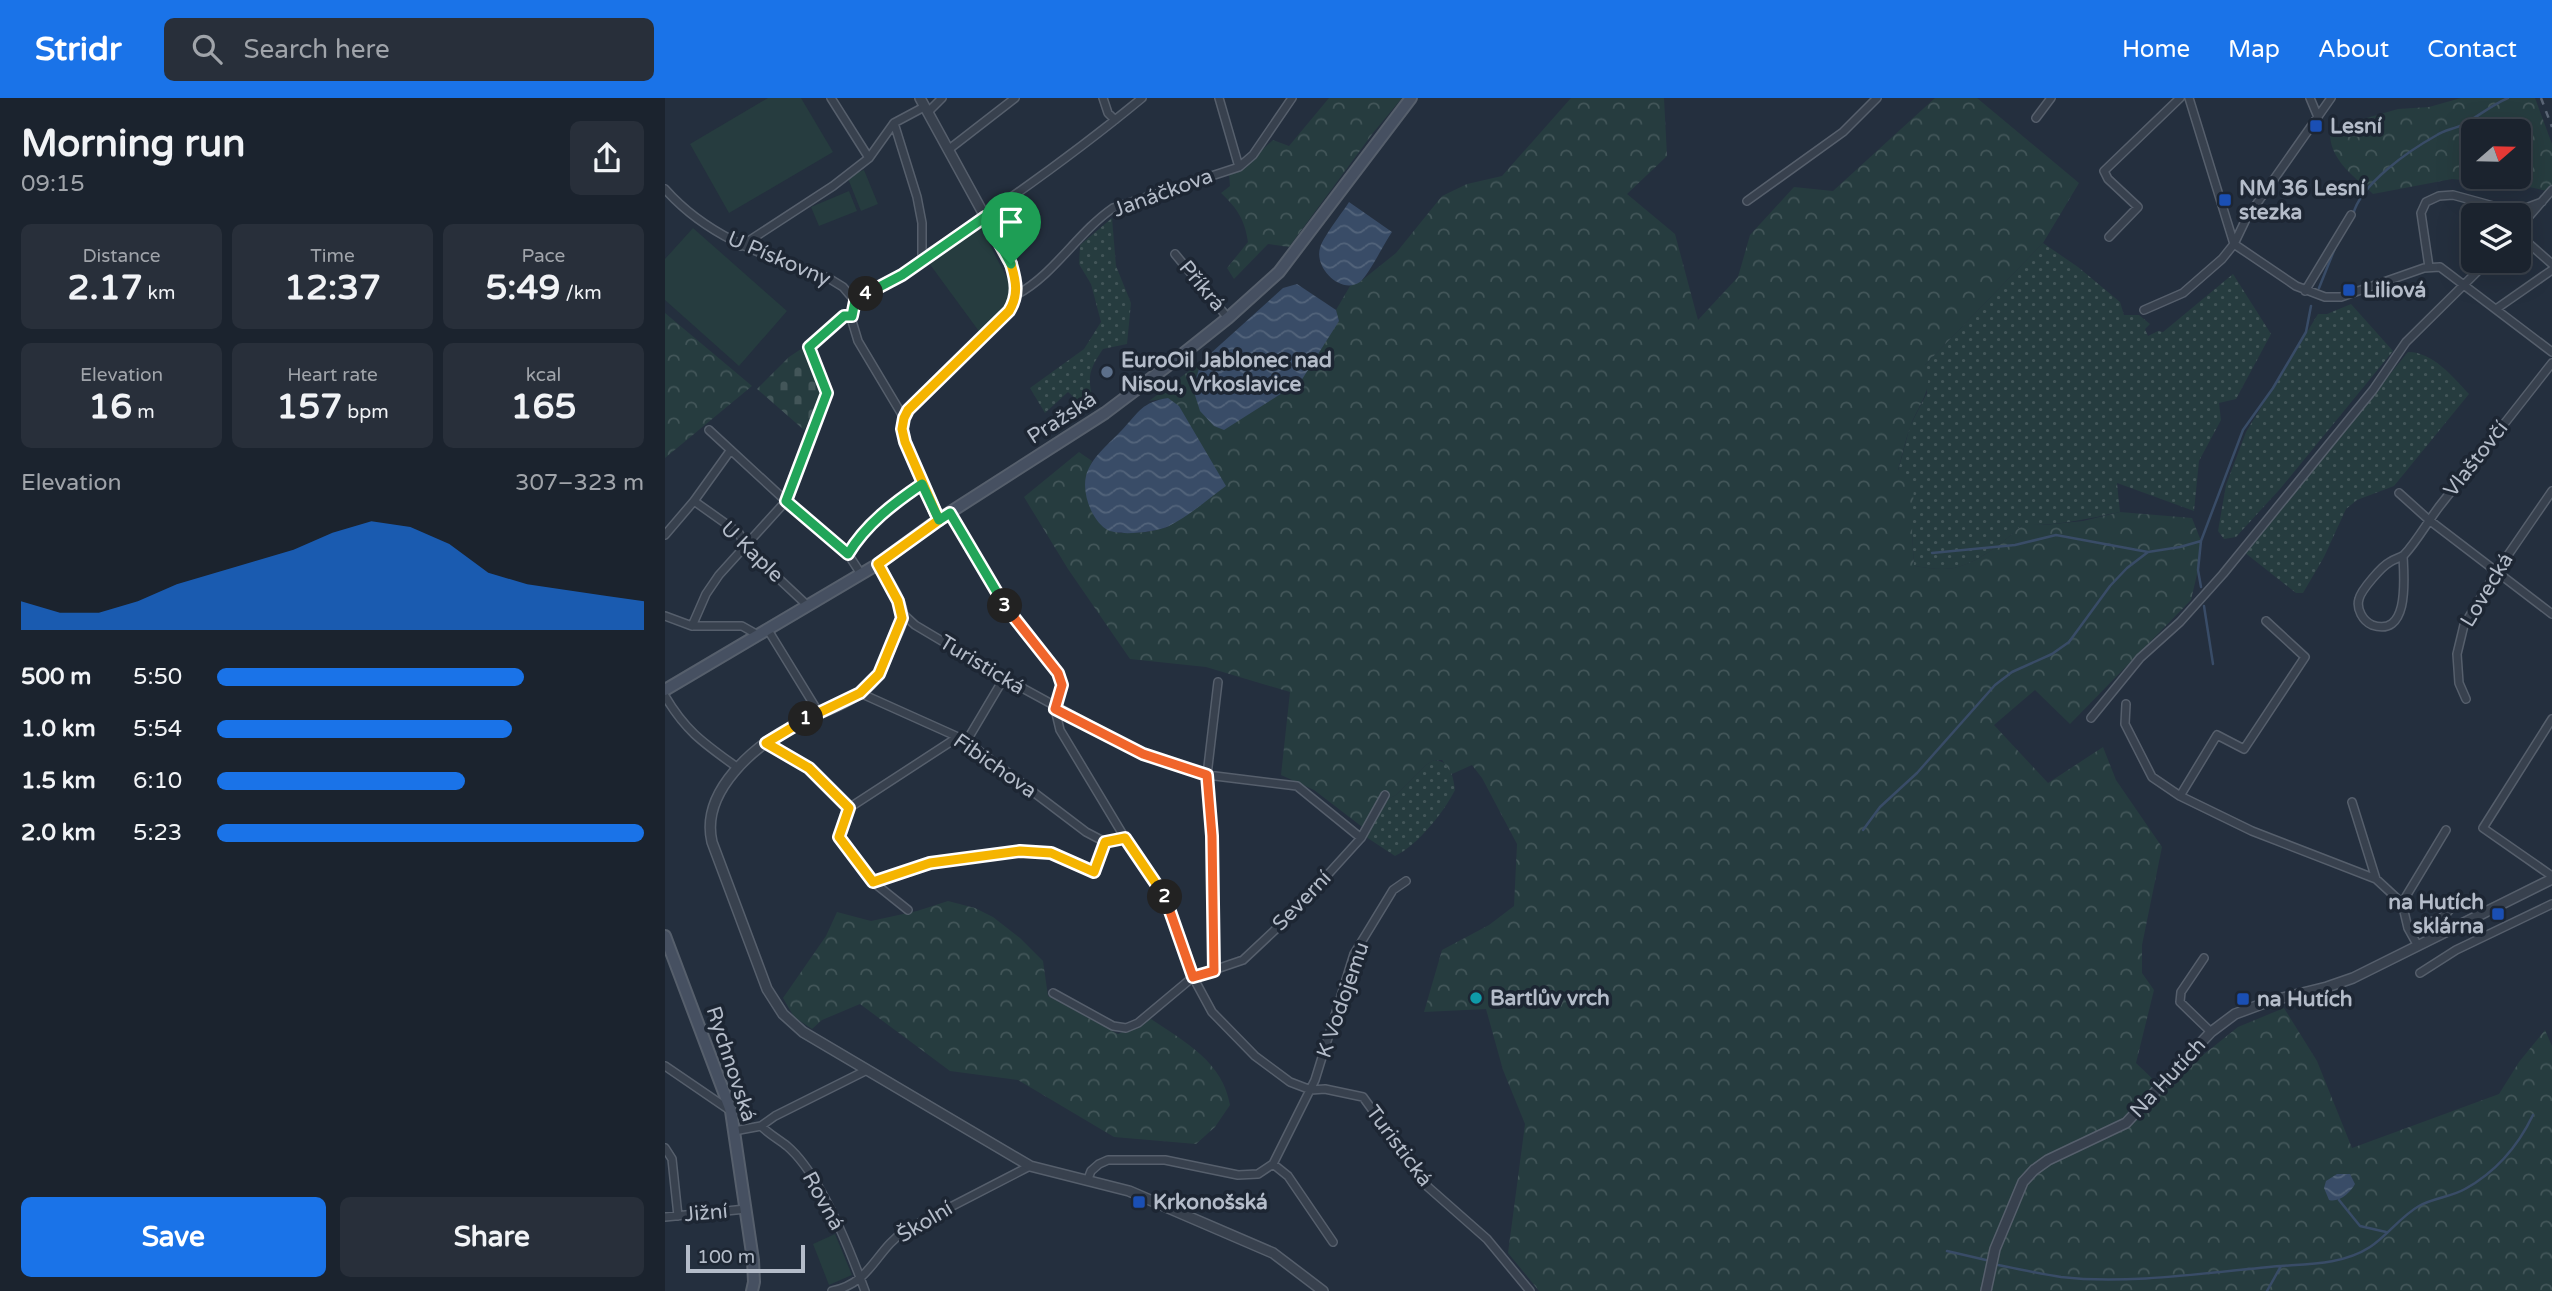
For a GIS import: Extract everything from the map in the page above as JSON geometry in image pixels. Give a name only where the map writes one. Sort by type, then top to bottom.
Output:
[{"type":"main road","name":"Pražská","points":[[665,690],[878,564],[939,520],[1105,413],[1229,318],[1279,272],[1411,98]]},
{"type":"main road","name":"Rychnovská","points":[[665,936],[731,1111],[753,1260],[752,1291]]},
{"type":"street","points":[[831,98],[869,158]]},
{"type":"street","points":[[741,246],[833,186],[869,158],[894,123],[942,98]]},
{"type":"street","points":[[948,150],[1015,98]]},
{"type":"street","points":[[1103,98],[1108,113],[1115,121]]},
{"type":"street","points":[[855,301],[902,275],[922,258],[985,217],[1142,98]]},
{"type":"street","points":[[1219,98],[1240,167]]},
{"type":"street","name":"Janáčkova","points":[[904,418],[932,385],[1009,311],[1016,295],[1032,286],[1095,221],[1113,208],[1240,167],[1253,155],[1292,98]]},
{"type":"street","points":[[1747,201],[1843,132],[1877,98]]},
{"type":"street","points":[[2036,118],[2051,98]]},
{"type":"street","points":[[2109,237],[2138,207],[2108,179],[2105,171],[2180,98]]},
{"type":"street","points":[[2189,98],[2234,244],[2305,291],[2325,297],[2341,297],[2429,267],[2445,269],[2552,352]]},
{"type":"street","points":[[2310,98],[2318,117]]},
{"type":"street","points":[[2144,310],[2183,293],[2222,259],[2234,244],[2246,219],[2331,98]]},
{"type":"street","points":[[924,106],[1011,264],[1016,295]]},
{"type":"street","points":[[894,123],[917,197],[922,222],[922,258]]},
{"type":"street","name":"U Pískovny","points":[[665,189],[675,201],[709,227],[741,246],[829,279],[843,287],[855,301],[852,316],[858,341],[904,418]]},
{"type":"street","points":[[2531,216],[2552,190]]},
{"type":"street","points":[[2429,267],[2421,214],[2426,202],[2439,196],[2453,195],[2515,212],[2542,202]]},
{"type":"street","points":[[2305,291],[2351,215]]},
{"type":"street","points":[[2531,244],[2552,264]]},
{"type":"street","name":"Příkrá","points":[[1175,254],[1229,318]]},
{"type":"street","points":[[2496,309],[2552,270]]},
{"type":"street","points":[[2091,719],[2140,658],[2180,622],[2223,573],[2373,390],[2400,350],[2476,273]]},
{"type":"street","points":[[692,626],[706,594],[786,501],[827,393],[809,347],[844,316],[852,316]]},
{"type":"street","name":"Vlaštovčí","points":[[2403,556],[2402,610],[2396,621],[2389,625],[2381,627],[2370,624],[2362,617],[2358,599],[2387,563],[2403,556],[2428,520],[2552,363]]},
{"type":"street","points":[[904,418],[902,429],[905,442],[939,520]]},
{"type":"street","points":[[709,430],[848,554],[861,574]]},
{"type":"street","points":[[665,535],[730,451]]},
{"type":"street","points":[[848,554],[853,545],[891,505],[922,484]]},
{"type":"street","name":"Lovecká","points":[[2466,699],[2459,683],[2457,654],[2464,625],[2552,491]]},
{"type":"street","points":[[2399,493],[2428,520],[2552,614]]},
{"type":"street","name":"U Kaple","points":[[694,500],[739,533],[745,547],[808,606]]},
{"type":"street","points":[[950,513],[1013,618],[1058,673],[1062,685],[1055,709],[1143,754],[1207,775],[1297,786],[1360,838]]},
{"type":"street","points":[[878,564],[902,613],[902,623],[879,674],[860,693],[766,743],[725,782],[714,802],[710,819],[711,834],[772,998],[789,1021],[803,1032],[1030,1166],[1129,1191],[1273,1253],[1322,1291]]},
{"type":"street","name":"Turistická","points":[[902,613],[915,625],[1055,709],[1060,730],[1069,747],[1165,899],[1193,977],[1212,1012],[1255,1056],[1290,1082],[1311,1090],[1325,1089],[1363,1097],[1428,1187],[1487,1239],[1530,1291]]},
{"type":"street","points":[[665,616],[692,626],[742,626],[764,633],[819,713]]},
{"type":"street","points":[[2180,796],[2217,735],[2244,749],[2305,657],[2266,621]]},
{"type":"street","points":[[966,742],[1004,678]]},
{"type":"street","points":[[1214,971],[1212,836],[1207,775],[1218,682]]},
{"type":"street","name":"Fibichova","points":[[860,693],[958,737],[1086,832],[1105,842]]},
{"type":"street","points":[[665,696],[678,719],[696,738],[739,768]]},
{"type":"street","points":[[2126,704],[2125,724],[2152,777],[2180,796],[2252,831],[2376,879],[2402,903],[2408,928],[2417,946]]},
{"type":"street","points":[[2552,719],[2483,828],[2552,877]]},
{"type":"street","points":[[908,910],[873,882],[839,837],[849,808],[958,737]]},
{"type":"street","points":[[766,743],[809,768],[849,808]]},
{"type":"street","name":"Severní","points":[[1193,977],[1243,960],[1292,914],[1360,838],[1385,795]]},
{"type":"street","points":[[2352,802],[2376,879]]},
{"type":"street","points":[[2402,903],[2446,830]]},
{"type":"street","points":[[873,882],[930,863],[1020,851],[1051,853],[1094,872],[1105,842],[1125,838]]},
{"type":"street","name":"Na Hutích","points":[[1986,1291],[1995,1249],[2028,1175],[2048,1160],[2126,1123],[2224,1020],[2246,1009],[2343,982],[2552,877]]},
{"type":"street","name":"K Vodojemu","points":[[1273,1164],[1311,1090],[1355,954],[1393,890],[1406,881]]},
{"type":"street","points":[[2408,928],[2420,921],[2436,920],[2445,915],[2458,898]]},
{"type":"street","points":[[2420,973],[2456,950],[2552,904]]},
{"type":"street","name":"Na Hutích","points":[[2204,958],[2181,992],[2181,1002],[2211,1032]]},
{"type":"street","points":[[1053,993],[1112,1026],[1126,1028],[1138,1023],[1193,977]]},
{"type":"street","points":[[665,1066],[731,1111]]},
{"type":"street","points":[[734,1131],[761,1126],[775,1116],[867,1070]]},
{"type":"street","name":"Rovná","points":[[761,1126],[787,1147],[818,1187],[865,1291]]},
{"type":"street","points":[[665,1148],[672,1159],[678,1216]]},
{"type":"street","points":[[1088,1179],[1098,1164],[1108,1160],[1165,1160],[1238,1175],[1258,1174],[1273,1164],[1288,1176],[1333,1242]]},
{"type":"street","name":"Školní","points":[[832,1291],[861,1280],[899,1234],[1030,1166]]},
{"type":"street","name":"Jižní","points":[[665,1217],[746,1209]]},
{"type":"green space","points":[[768,98],[801,98],[833,152],[729,213],[690,144]]},
{"type":"green space","points":[[1329,98],[1402,98],[1289,247],[1268,244],[1234,279],[1227,268],[1248,242],[1239,215],[1221,193],[1230,186],[1229,174],[1247,163],[1273,140],[1289,146]]},
{"type":"green space","points":[[1571,98],[1664,98],[1667,156],[1627,194],[1675,234],[1698,320],[1738,277],[1750,235],[1794,187],[1833,191],[1935,98],[1977,98],[2079,183],[2043,243],[1925,365],[1928,373],[1927,389],[1910,427],[1898,470],[1914,482],[1914,566],[1947,569],[1967,564],[1992,550],[2022,525],[2083,521],[2120,512],[2192,518],[2201,541],[2191,600],[2070,724],[2035,690],[1994,725],[2048,783],[2103,747],[2116,780],[2162,847],[2142,945],[2142,973],[2154,990],[2136,1063],[2157,1083],[2176,1084],[2193,1063],[2238,1027],[2284,1008],[2317,1061],[2352,1148],[2499,1094],[2519,1062],[2545,1030],[2552,1046],[2552,1291],[1539,1291],[1508,1253],[1525,1124],[1503,1070],[1486,1009],[1424,1012],[1442,950],[1489,925],[1514,906],[1517,844],[1482,778],[1472,765],[1452,774],[1442,760],[1434,760],[1396,795],[1386,800],[1370,829],[1361,826],[1314,790],[1281,775],[1290,692],[1206,667],[1130,659],[1068,569],[1024,497],[1079,452],[1092,461],[1086,477],[1118,533],[1147,532],[1168,527],[1168,398],[1149,401],[1201,362],[1193,389],[1339,321],[1336,310],[1350,286],[1361,281],[1396,253],[1442,196],[1467,184],[1502,176]]},
{"type":"green space","points":[[2461,98],[2535,98],[2552,144],[2552,192],[2531,187],[2531,119],[2461,119],[2461,180],[2452,179],[2373,194],[2345,168],[2335,154],[2330,136],[2356,121],[2398,109],[2429,107]]},
{"type":"green space","points":[[864,170],[878,204],[861,211],[847,176]]},
{"type":"green space","points":[[849,191],[857,211],[819,226],[811,207]]},
{"type":"green space","points":[[1112,218],[1116,266],[1131,303],[1127,344],[1103,349],[1091,371],[1090,383],[1095,408],[1088,410],[1068,392],[1045,413],[1030,388],[1084,349],[1101,322],[1091,284],[1079,264],[1080,245]]},
{"type":"green space","points":[[979,224],[1009,282],[1010,291],[1003,311],[981,334],[926,259]]},
{"type":"green space","points":[[693,228],[787,311],[739,366],[665,300],[665,259]]},
{"type":"green space","points":[[2043,243],[2078,267],[2120,302],[2124,315],[2139,315],[2150,324],[2145,329],[2148,336],[2158,331],[2163,332],[2233,274],[2271,334],[2236,399],[2219,403],[2221,420],[2199,461],[2194,511],[2117,483],[2120,512],[2059,523],[2022,525],[1992,550],[1967,564],[1947,569],[1914,566],[1912,533],[1898,471],[1910,426],[1927,393],[1925,365]]},
{"type":"green space","points":[[2351,304],[2393,351],[2280,489],[2236,537],[2224,539],[2218,531],[2226,485],[2246,432],[2318,314],[2327,314]]},
{"type":"green space","points":[[665,313],[752,386],[665,458]]},
{"type":"green space","points":[[804,347],[825,394],[804,430],[757,389],[789,357]]},
{"type":"green space","points":[[2408,352],[2426,356],[2434,361],[2469,394],[2394,486],[2357,500],[2346,509],[2324,557],[2303,593],[2296,593],[2244,552]]},
{"type":"green space","points":[[1434,760],[1448,766],[1455,790],[1429,828],[1412,845],[1395,856],[1363,835],[1370,829],[1386,800],[1396,795]]},
{"type":"green space","points":[[948,901],[975,908],[993,917],[1020,938],[1043,961],[1048,996],[1118,1034],[1151,1019],[1201,1054],[1219,1077],[1230,1105],[1215,1127],[1196,1144],[1114,1137],[1018,1080],[950,1071],[860,1004],[822,1020],[812,1029],[794,1017],[783,998],[826,936],[837,912],[871,921]]},
{"type":"green space","points":[[835,1234],[852,1275],[829,1285],[813,1244]]},
{"type":"water","points":[[1349,202],[1392,232],[1363,279],[1353,285],[1345,285],[1337,282],[1325,271],[1319,256],[1325,238]]},
{"type":"water","points":[[1297,284],[1336,310],[1339,321],[1301,381],[1224,430],[1214,426],[1200,411],[1193,389],[1201,362],[1283,288]]},
{"type":"water","points":[[1168,398],[1179,406],[1226,486],[1169,526],[1147,532],[1128,533],[1106,529],[1096,519],[1087,498],[1085,483],[1088,469],[1101,451],[1142,409],[1152,402]]},
{"type":"water","points":[[2337,1174],[2350,1174],[2355,1184],[2344,1196],[2333,1201],[2329,1200],[2324,1188],[2326,1181]]},
{"type":"waterway","points":[[2353,215],[2365,192],[2387,169],[2413,149],[2508,98]]},
{"type":"waterway","points":[[2319,288],[2335,248]]},
{"type":"waterway","points":[[2201,587],[2198,570],[2201,541],[2243,430],[2273,388],[2306,332],[2311,306]]},
{"type":"waterway","points":[[1932,553],[2015,545],[2056,535],[2148,552],[2201,541]]},
{"type":"waterway","points":[[1863,830],[1880,807],[1917,773],[1995,685],[2012,672],[2052,654],[2069,642],[2110,586],[2148,552]]},
{"type":"waterway","points":[[2204,606],[2213,664]]},
{"type":"waterway","points":[[2267,1291],[2281,1266],[2327,1262],[2360,1253],[2419,1206],[2460,1192],[2487,1175],[2505,1157],[2533,1115]]},
{"type":"waterway","points":[[2339,1200],[2360,1226],[2386,1232]]},
{"type":"waterway","points":[[1947,1251],[1986,1260]]},
{"type":"waterway","points":[[1998,1265],[2061,1277],[2114,1280],[2280,1266]]},
{"type":"railway","points":[[2541,98],[2552,127]]},
{"type":"place","name":"Lesní","points":[[2316,126]]},
{"type":"place","name":"NM 36 Lesní stezka","points":[[2225,200]]},
{"type":"place","name":"Liliová","points":[[2349,290]]},
{"type":"place","name":"EuroOil Jablonec nad Nisou, Vrkoslavice","points":[[1107,372]]},
{"type":"place","name":"na Hutích sklárna","points":[[2498,914]]},
{"type":"place","name":"Bartlův vrch","points":[[1476,998]]},
{"type":"place","name":"na Hutích","points":[[2243,999]]},
{"type":"place","name":"Krkonošská","points":[[1139,1202]]},
{"type":"route","points":[[1011,264],[985,217],[922,258],[902,275],[855,301],[852,316],[844,316],[809,347],[827,393],[786,501],[848,554],[853,545],[891,505],[922,484],[939,520],[950,513],[1013,618],[1058,673],[1062,685],[1055,709],[1143,754],[1207,775],[1212,836],[1214,971],[1193,977],[1165,899],[1125,838],[1105,842],[1094,872],[1051,853],[1020,851],[930,863],[873,882],[839,837],[849,808],[809,768],[766,743],[793,726],[860,693],[879,674],[902,618],[901,607],[878,564],[939,520],[905,442],[902,429],[904,418],[908,410],[932,385],[1009,311],[1015,302],[1016,287],[1011,264]]}]
